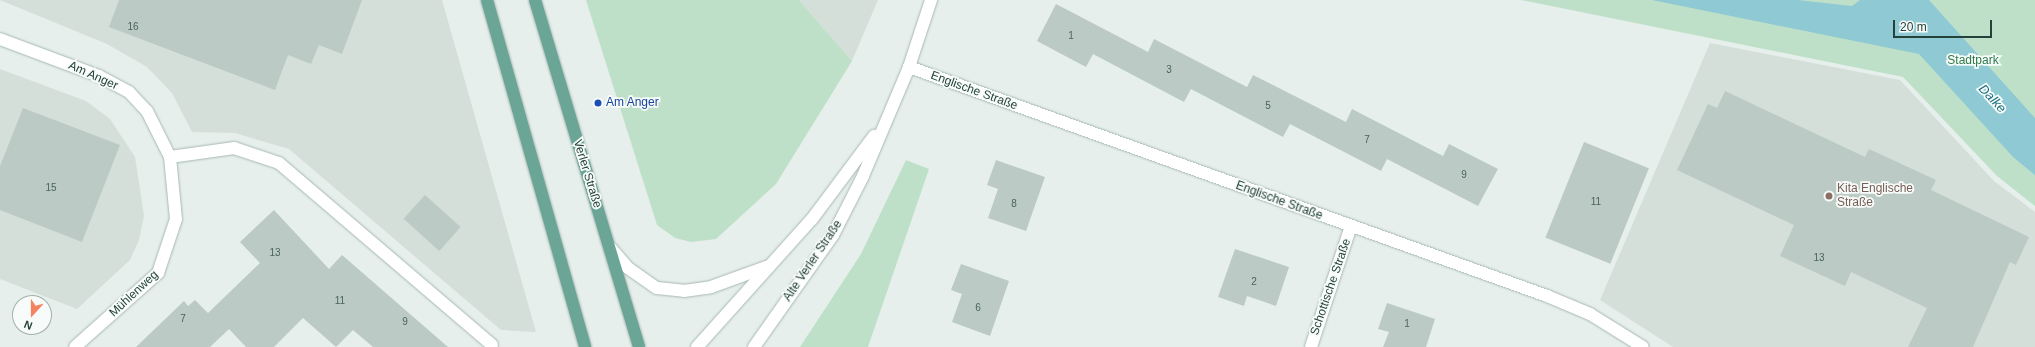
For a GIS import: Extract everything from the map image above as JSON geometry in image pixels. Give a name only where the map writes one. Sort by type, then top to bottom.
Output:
[{"type":"main road","points":[[487,0],[585,347]]},
{"type":"main road","name":"Verler Straße","points":[[535,0],[639,347]]},
{"type":"street","name":"Alte Verler Straße","points":[[754,347],[833,235],[863,176],[882,126],[909,67],[931,0]]},
{"type":"street","name":"Am Anger","points":[[0,39],[99,76],[129,92],[147,112],[170,157]]},
{"type":"street","name":"Englische Straße","points":[[909,67],[1547,296],[1590,314],[1642,347]]},
{"type":"street","name":"Alte Verler Straße","points":[[697,347],[767,267],[812,219],[882,126]]},
{"type":"street","points":[[170,157],[234,148],[279,163],[492,345]]},
{"type":"street","name":"Mühlenweg","points":[[75,347],[158,273],[176,219],[170,157]]},
{"type":"street","name":"Schottische Straße","points":[[1310,347],[1351,226]]},
{"type":"street","name":"Alte Verler Straße","points":[[609,246],[628,268],[657,288],[684,291],[711,287],[767,267]]},
{"type":"shaded area","points":[[0,0],[442,0],[536,332],[501,330],[289,149],[235,133],[192,132],[172,93],[147,67],[107,44]]},
{"type":"shaded area","points":[[799,0],[878,0],[852,61]]},
{"type":"shaded area","name":"Kita Englische Straße","points":[[1710,43],[1900,80],[1994,181],[2035,212],[2035,347],[1673,347],[1600,300]]},
{"type":"shaded area","points":[[0,69],[86,101],[110,119],[135,157],[144,216],[139,240],[130,260],[77,309],[52,299],[52,295],[41,295],[0,279]]},
{"type":"green space","points":[[586,0],[799,0],[852,61],[776,184],[716,239],[691,242],[675,238],[657,225]]},
{"type":"green space","name":"Stadtpark","points":[[1521,0],[2035,0],[2035,206],[1997,176],[1903,77]]},
{"type":"green space","points":[[906,160],[929,169],[868,347],[800,347],[861,254]]},
{"type":"water","name":"Dalke","points":[[1652,0],[1798,0],[1852,6],[1860,0],[1929,0],[2035,118],[2035,175],[2013,157],[1919,54]]},
{"type":"building","points":[[119,0],[362,0],[342,54],[319,45],[311,64],[288,55],[275,90],[109,27]]},
{"type":"building","points":[[1056,4],[1148,52],[1154,39],[1247,87],[1253,75],[1346,122],[1352,109],[1443,156],[1449,144],[1498,169],[1478,206],[1387,159],[1381,171],[1290,124],[1283,137],[1191,89],[1184,102],[1093,54],[1086,67],[1037,41]]},
{"type":"building","points":[[1725,91],[1865,157],[1869,149],[1936,180],[1931,190],[2029,237],[2016,265],[2010,262],[1973,347],[1908,347],[1927,308],[1851,272],[1845,286],[1780,256],[1794,225],[1677,170],[1708,104],[1717,108]]},
{"type":"building","points":[[23,108],[120,145],[82,242],[0,210],[0,166]]},
{"type":"building","points":[[1584,142],[1649,168],[1610,264],[1545,237]]},
{"type":"building","points":[[996,160],[1045,177],[1026,231],[988,218],[998,189],[987,185]]},
{"type":"building","points":[[425,195],[461,227],[439,251],[404,219]]},
{"type":"building","points":[[274,210],[329,269],[342,255],[448,347],[373,347],[353,330],[336,347],[303,318],[274,347],[246,347],[229,329],[210,347],[136,347],[184,301],[188,306],[195,300],[208,313],[260,263],[240,242]]},
{"type":"building","points":[[1235,249],[1289,267],[1276,306],[1247,296],[1244,306],[1218,297]]},
{"type":"building","points":[[961,264],[1009,281],[990,336],[952,322],[962,294],[951,290]]},
{"type":"building","points":[[1387,303],[1435,319],[1426,347],[1383,347],[1389,332],[1378,329]]},
{"type":"place","name":"Am Anger","points":[[598,103]]},
{"type":"place","name":"Kita Englische Straße","points":[[1829,196]]}]
